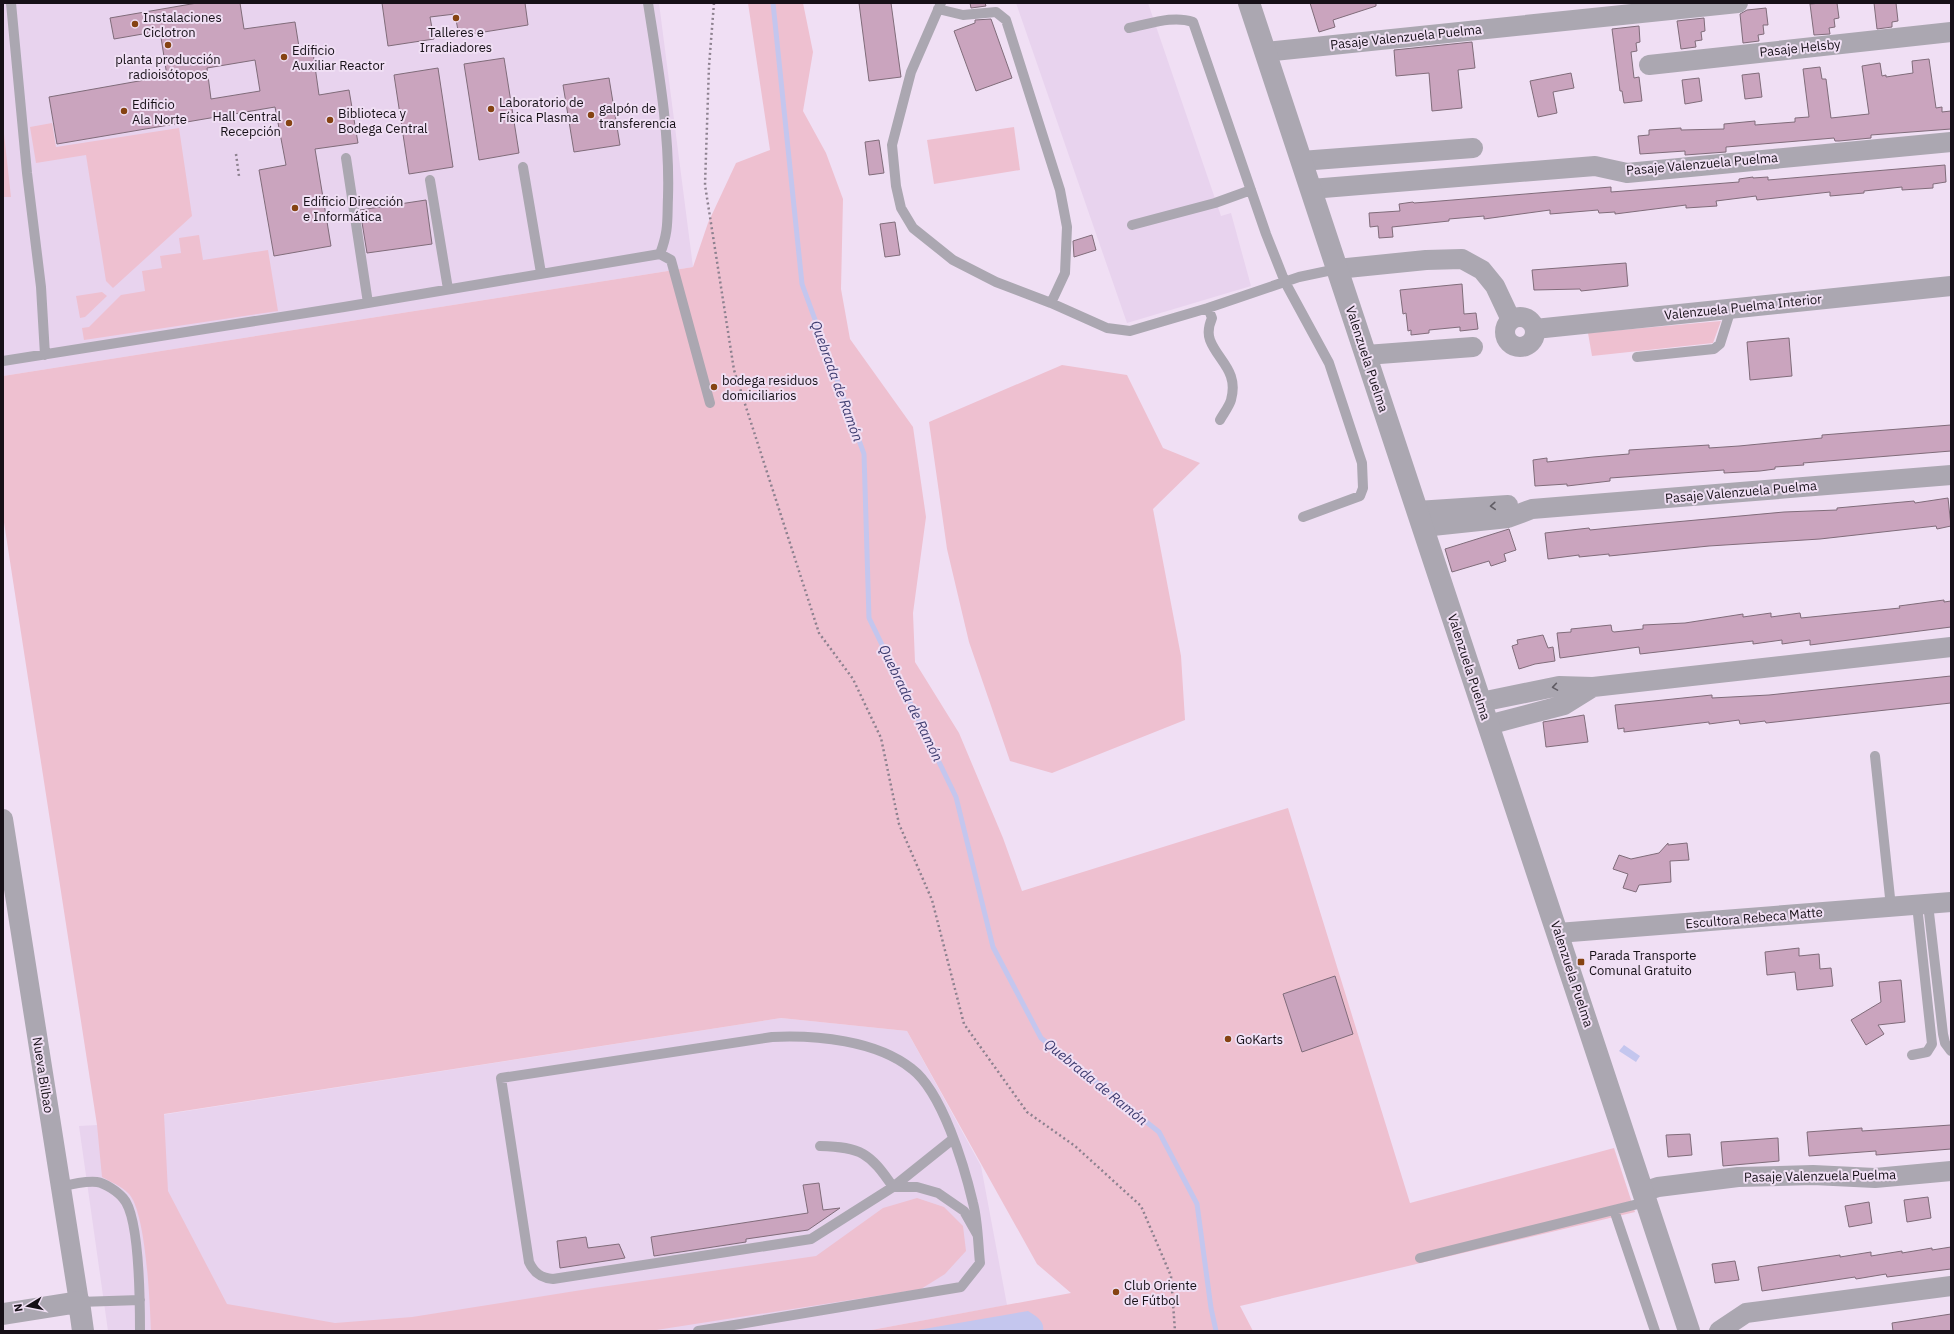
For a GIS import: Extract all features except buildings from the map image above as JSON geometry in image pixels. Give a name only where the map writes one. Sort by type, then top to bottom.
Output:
[{"type":"street","name":"Valenzuela Puelma","points":[[1249,3],[1689,1331]]},
{"type":"street","name":"Pasaje Valenzuela Puelma","points":[[1265,52],[1738,3]]},
{"type":"street","name":"Pasaje Helsby","points":[[1648,65],[1951,32]]},
{"type":"street","name":"Pasaje Valenzuela Puelma","points":[[1311,189],[1595,166],[1627,173],[1951,142]]},
{"type":"street","points":[[1301,160],[1473,148]]},
{"type":"street","name":"Valenzuela Puelma Interior","points":[[1337,269],[1426,260],[1462,259],[1482,270],[1495,286],[1511,320],[1508,323],[1505,334],[1508,340],[1516,346],[1526,346],[1530,343],[1535,335],[1535,329],[1951,286]]},
{"type":"street","points":[[1366,355],[1473,347]]},
{"type":"street","name":"Pasaje Valenzuela Puelma","points":[[1420,519],[1508,518],[1532,509],[1951,474]]},
{"type":"street","points":[[1481,702],[1558,686],[1593,687],[1951,647]]},
{"type":"street","points":[[1488,725],[1564,705],[1593,687]]},
{"type":"street","name":"Nueva Bilbao","points":[[3,820],[83,1331]]},
{"type":"street","name":"Escultora Rebeca Matte","points":[[1558,933],[1951,902]]},
{"type":"street","name":"Pasaje Valenzuela Puelma","points":[[1645,1197],[1658,1187],[1738,1177],[1813,1175],[1875,1178],[1951,1171]]},
{"type":"street","points":[[1719,1331],[1746,1313],[1951,1286]]},
{"type":"street","points":[[3,1314],[79,1302]]},
{"type":"lane","points":[[11,3],[27,173],[41,287],[45,355]]},
{"type":"lane","points":[[648,3],[666,124],[669,175],[668,226],[660,254]]},
{"type":"lane","points":[[1051,303],[1065,273],[1067,227],[1060,190],[1006,20],[996,12],[963,15],[939,6],[912,72],[892,145],[896,186],[901,208],[913,228],[953,260],[996,282],[1051,303],[1107,328],[1130,330],[1208,308],[1299,277],[1337,269]]},
{"type":"lane","points":[[1129,28],[1170,19],[1184,19],[1193,22],[1251,190],[1285,282],[1329,363],[1362,463],[1363,488],[1360,496],[1303,517]]},
{"type":"lane","points":[[346,158],[368,303]]},
{"type":"lane","points":[[523,167],[540,273]]},
{"type":"lane","points":[[430,180],[448,289]]},
{"type":"lane","points":[[1132,225],[1215,203],[1251,190]]},
{"type":"lane","points":[[3,361],[368,303],[660,254],[671,260],[710,403]]},
{"type":"lane","points":[[1208,308],[1212,318],[1208,329],[1210,340],[1230,371],[1232,384],[1231,401],[1220,420]]},
{"type":"lane","points":[[1637,357],[1714,349],[1720,344],[1731,309]]},
{"type":"lane","points":[[1876,756],[1892,907]]},
{"type":"lane","points":[[1922,904],[1943,1034],[1945,1043],[1951,1051]]},
{"type":"lane","points":[[1912,1055],[1927,1052],[1932,1044],[1922,904]]},
{"type":"lane","points":[[698,1331],[960,1287],[980,1263],[974,1204],[953,1139],[942,1111],[928,1084],[913,1069],[897,1058],[871,1048],[830,1039],[800,1036],[772,1037],[501,1078],[529,1262],[535,1272],[546,1278],[553,1279],[811,1239],[893,1187],[953,1139]]},
{"type":"lane","points":[[820,1146],[853,1149],[865,1154],[877,1164],[893,1187]]},
{"type":"lane","points":[[61,1187],[79,1182],[98,1182],[124,1198],[133,1224],[140,1300],[140,1331]]},
{"type":"lane","points":[[893,1187],[917,1187],[938,1193],[964,1211],[976,1234]]},
{"type":"lane","points":[[1420,1258],[1614,1210],[1645,1197]]},
{"type":"lane","points":[[1614,1210],[1655,1331]]},
{"type":"lane","points":[[79,1302],[140,1300]]},
{"type":"path","points":[[714,3],[705,185],[733,362],[819,633],[854,679],[881,738],[899,824],[932,900],[964,1024],[1027,1112],[1075,1146],[1141,1206],[1171,1276],[1175,1331]]},
{"type":"path","points":[[236,154],[239,176]]},
{"type":"shaded area","points":[[3,3],[659,3],[693,267],[3,376]]},
{"type":"shaded area","points":[[748,3],[803,3],[813,52],[803,111],[826,153],[843,199],[841,289],[850,339],[913,427],[926,517],[913,613],[915,662],[959,733],[1003,838],[1022,891],[1288,808],[1410,1203],[1614,1148],[1635,1212],[1240,1306],[1253,1331],[866,1331],[1071,1293],[1037,1264],[907,1031],[781,1018],[164,1114],[168,1191],[227,1304],[335,1323],[412,1317],[594,1288],[816,1256],[883,1208],[917,1198],[944,1207],[963,1226],[966,1251],[945,1274],[921,1289],[650,1331],[151,1331],[146,1258],[139,1218],[134,1202],[128,1193],[119,1186],[102,1177],[97,1125],[3,516],[3,376],[693,267],[708,223],[736,163],[770,150]]},
{"type":"shaded area","points":[[1016,3],[1148,3],[1221,216],[1231,213],[1251,286],[1127,323]]},
{"type":"shaded area","points":[[52,123],[56,147],[179,128],[192,216],[113,288],[106,281],[86,155],[36,163],[30,127]]},
{"type":"shaded area","points":[[3,125],[11,197],[3,197]]},
{"type":"shaded area","points":[[1014,127],[1020,170],[934,184],[927,140]]},
{"type":"shaded area","points":[[199,235],[203,260],[268,250],[278,311],[84,340],[82,328],[89,327],[121,295],[145,291],[142,271],[162,268],[160,256],[181,253],[179,238]]},
{"type":"shaded area","points":[[102,292],[107,296],[85,317],[80,318],[76,296]]},
{"type":"shaded area","points":[[1721,321],[1713,343],[1592,356],[1588,333]]},
{"type":"shaded area","points":[[1062,365],[1127,375],[1163,448],[1200,463],[1153,509],[1181,656],[1185,720],[1052,773],[1010,761],[969,642],[947,549],[929,422]]},
{"type":"shaded area","points":[[781,1018],[907,1031],[981,1166],[1007,1305],[866,1331],[108,1331],[79,1126],[97,1125]]},
{"type":"water","points":[[1624,1045],[1640,1056],[1636,1062],[1619,1051]]},
{"type":"water","points":[[1028,1311],[1037,1317],[1043,1324],[1043,1331],[912,1331]]},
{"type":"waterway","name":"Quebrada de Ramón","points":[[773,3],[802,284],[864,454],[869,618],[956,797],[993,947],[1041,1038],[1159,1132],[1197,1204],[1211,1308],[1216,1331]]},
{"type":"place","name":"Talleres e Irradiadores","points":[[456,18]]},
{"type":"place","name":"Instalaciones Ciclotron","points":[[135,24]]},
{"type":"place","name":"planta producción radioisótopos","points":[[168,45]]},
{"type":"place","name":"Edificio Auxiliar Reactor","points":[[284,57]]},
{"type":"place","name":"Laboratorio de Física Plasma","points":[[491,109]]},
{"type":"place","name":"Edificio Ala Norte","points":[[124,111]]},
{"type":"place","name":"galpón de transferencia","points":[[591,115]]},
{"type":"place","name":"Biblioteca y Bodega Central","points":[[330,120]]},
{"type":"place","name":"Hall Central Recepción","points":[[289,123]]},
{"type":"place","name":"Edificio Dirección e Informática","points":[[295,208]]},
{"type":"place","name":"bodega residuos domiciliarios","points":[[714,387]]},
{"type":"place","name":"Parada Transporte Comunal Gratuito","points":[[1581,962]]},
{"type":"place","name":"GoKarts","points":[[1228,1039]]},
{"type":"place","name":"Club Oriente de Fútbol","points":[[1116,1292]]}]
